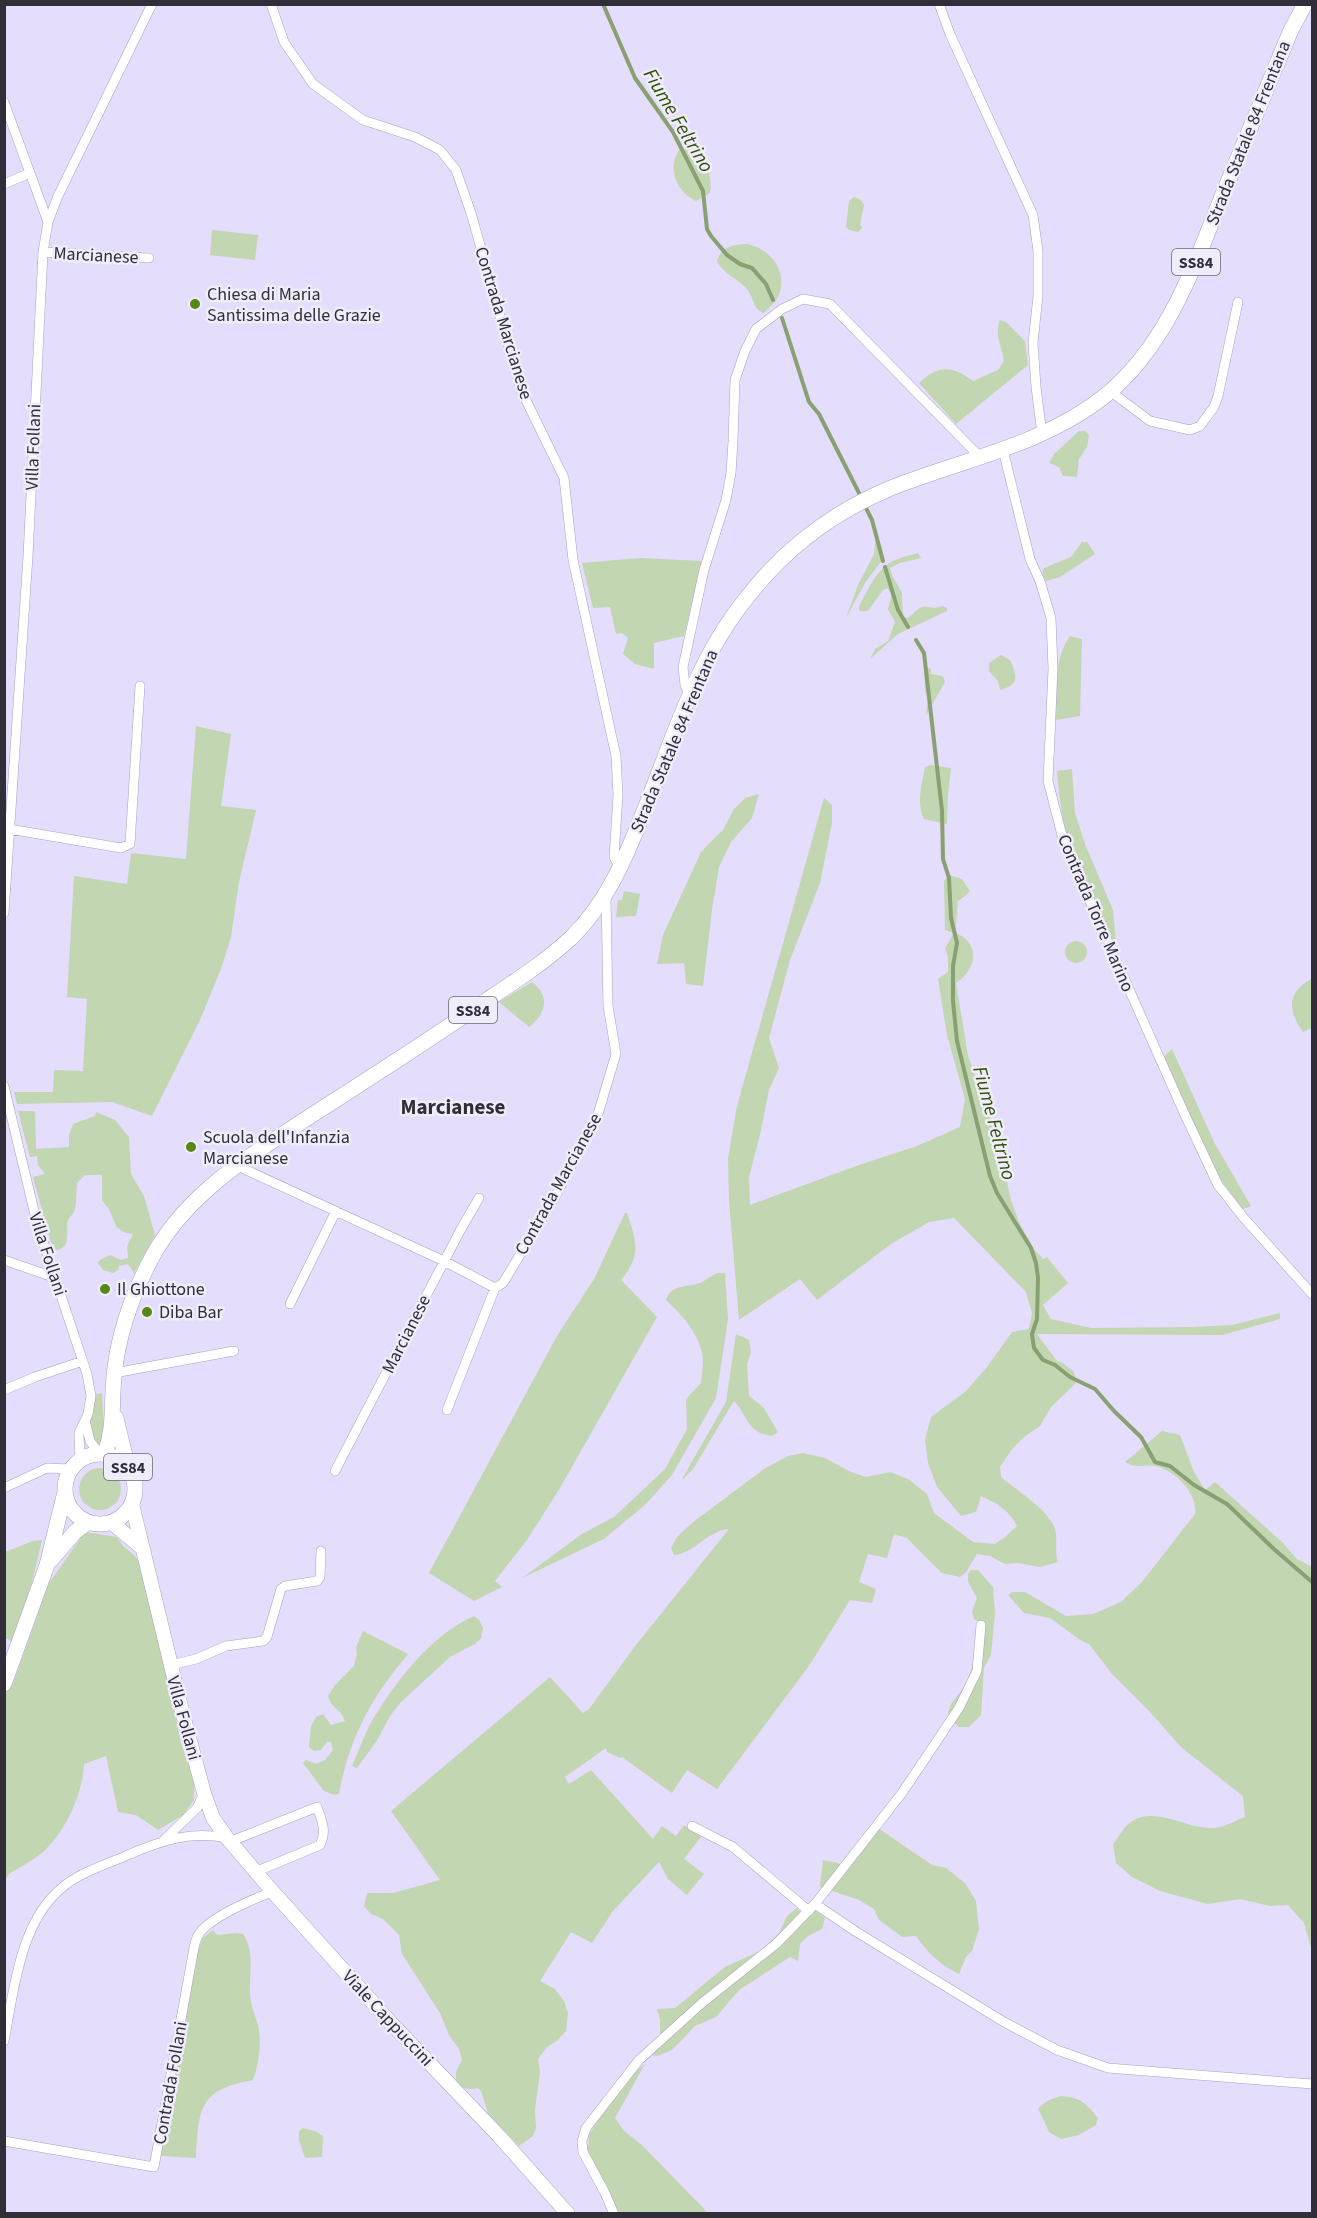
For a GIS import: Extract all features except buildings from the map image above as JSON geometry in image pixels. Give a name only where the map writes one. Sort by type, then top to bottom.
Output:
[{"type":"main road","name":"Strada Statale 84 Frentana","points":[[103,1454],[112,1433],[117,1353],[136,1291],[161,1239],[205,1190],[240,1163],[420,1046],[542,962],[579,930],[606,895],[620,868],[705,661],[744,600],[775,565],[810,534],[849,507],[891,488],[981,458],[1042,434],[1095,403],[1135,368],[1156,340],[1175,308],[1291,30],[1305,4]]},
{"type":"main road","name":"Strada Statale 84 Frentana","points":[[114,1411],[128,1468]]},
{"type":"main road","name":"SS84","points":[[76,1465],[90,1455],[103,1454],[122,1461],[128,1468],[135,1483],[132,1504],[127,1512],[111,1522]]},
{"type":"main road","points":[[4,1684],[47,1565],[66,1480],[76,1465]]},
{"type":"main road","points":[[65,1492],[72,1510],[88,1522],[99,1524],[111,1522]]},
{"type":"main road","points":[[47,1565],[67,1539],[88,1522]]},
{"type":"street","name":"Villa Follani","points":[[4,912],[8,824],[28,556],[43,252],[48,222],[58,196],[152,4]]},
{"type":"street","name":"Contrada Marcianese","points":[[271,4],[284,42],[313,84],[363,120],[415,138],[440,150],[456,170],[471,213],[521,390],[564,478],[573,560],[616,756],[618,795],[614,857],[620,868]]},
{"type":"street","points":[[939,4],[950,34],[1033,215],[1038,251],[1038,296],[1033,343],[1042,434]]},
{"type":"street","points":[[4,102],[48,222]]},
{"type":"street","points":[[4,184],[30,172]]},
{"type":"street","name":"Marcianese","points":[[43,252],[149,258]]},
{"type":"street","points":[[690,697],[685,685],[683,667],[704,570],[728,491],[733,441],[735,380],[756,329],[782,309],[803,299],[830,304],[981,458]]},
{"type":"street","points":[[1110,391],[1150,421],[1190,430],[1200,426],[1214,407],[1218,396],[1238,302]]},
{"type":"street","name":"Contrada Torre Marino","points":[[1003,450],[1030,559],[1040,581],[1051,618],[1053,669],[1048,781],[1064,843],[1218,1185],[1243,1217],[1312,1294]]},
{"type":"street","points":[[8,824],[121,848],[129,844],[140,686]]},
{"type":"street","name":"Contrada Marcianese","points":[[447,1410],[495,1288],[502,1283],[549,1206],[598,1114],[616,1054],[608,1006],[606,895]]},
{"type":"street","name":"Villa Follani","points":[[4,1086],[37,1223],[83,1361],[91,1396],[86,1420],[79,1433],[76,1465]]},
{"type":"street","points":[[240,1163],[244,1169],[444,1261],[495,1288]]},
{"type":"street","name":"Marcianese","points":[[336,1471],[479,1198]]},
{"type":"street","points":[[290,1304],[336,1211]]},
{"type":"street","points":[[4,1260],[56,1278]]},
{"type":"street","points":[[114,1373],[234,1351]]},
{"type":"street","points":[[4,1390],[83,1361]]},
{"type":"street","name":"Villa Follani","points":[[86,1420],[90,1441],[103,1454]]},
{"type":"street","points":[[4,1488],[48,1468],[76,1465]]},
{"type":"street","name":"Villa Follani","points":[[132,1504],[204,1793],[213,1818]]},
{"type":"street","points":[[111,1522],[141,1547]]},
{"type":"street","points":[[171,1665],[196,1659],[226,1646],[263,1641],[267,1637],[281,1589],[285,1586],[317,1581],[320,1577],[321,1551]]},
{"type":"street","points":[[614,2214],[583,2152],[582,2141],[586,2128],[639,2060],[702,2003],[776,1944],[812,1908],[902,1793],[959,1708],[976,1671],[981,1625]]},
{"type":"street","points":[[164,1840],[197,1809],[204,1793]]},
{"type":"street","points":[[4,2041],[18,1967],[30,1932],[48,1902],[63,1886],[84,1874],[164,1840],[202,1835],[228,1840],[317,1807],[324,1828],[324,1837],[320,1845],[255,1872]]},
{"type":"street","points":[[192,1814],[204,1814],[213,1818],[209,1828],[202,1835]]},
{"type":"street","name":"Viale Cappuccini","points":[[213,1818],[255,1872],[568,2214]]},
{"type":"street","points":[[692,1826],[733,1847],[812,1908],[855,1931],[1004,2022],[1057,2049],[1108,2068],[1312,2084]]},
{"type":"street","name":"Contrada Follani","points":[[4,2141],[154,2167],[198,1935],[207,1925],[255,1898],[273,1892]]},
{"type":"green space","points":[[688,149],[704,161],[709,173],[710,193],[696,201],[683,192],[674,172],[675,157],[679,150]]},
{"type":"green space","points":[[854,197],[861,200],[864,205],[860,224],[862,228],[858,232],[846,227],[849,201]]},
{"type":"green space","points":[[212,230],[258,235],[255,260],[210,255]]},
{"type":"green space","points":[[747,244],[764,251],[771,257],[780,272],[780,290],[777,299],[764,313],[756,306],[748,290],[717,261],[728,247]]},
{"type":"green space","points":[[1000,320],[1006,322],[1025,341],[1028,365],[956,424],[919,383],[932,373],[945,369],[958,372],[973,381],[998,370],[1004,361],[998,336]]},
{"type":"green space","points":[[1079,431],[1085,431],[1089,435],[1087,447],[1079,459],[1077,477],[1063,476],[1059,467],[1049,463],[1054,454]]},
{"type":"green space","points":[[876,536],[883,559],[865,583],[846,618],[858,585],[874,554]]},
{"type":"green space","points":[[1082,542],[1087,542],[1095,554],[1060,577],[1046,581],[1042,572],[1044,568],[1071,557]]},
{"type":"green space","points":[[918,553],[921,558],[890,568],[902,593],[903,617],[909,617],[923,607],[943,606],[947,608],[947,611],[898,634],[870,659],[875,649],[888,641],[895,622],[888,609],[891,598],[887,588],[883,590],[868,611],[859,611],[861,602],[876,576],[886,565]]},
{"type":"green space","points":[[640,558],[702,561],[684,636],[654,643],[654,669],[635,664],[623,654],[628,638],[622,633],[616,634],[610,607],[593,608],[582,563]]},
{"type":"green space","points":[[1070,636],[1082,639],[1080,716],[1056,720],[1058,666]]},
{"type":"green space","points":[[1001,655],[1010,660],[1015,679],[1014,683],[1000,690],[998,681],[989,671],[989,663]]},
{"type":"green space","points":[[924,668],[931,669],[931,674],[943,676],[945,682],[926,715],[928,699],[925,691]]},
{"type":"green space","points":[[196,726],[231,734],[221,806],[256,810],[239,882],[231,937],[221,969],[200,1020],[152,1116],[112,1102],[17,1104],[14,1092],[53,1092],[54,1070],[83,1071],[87,999],[67,997],[74,876],[127,884],[131,853],[186,859]]},
{"type":"green space","points":[[931,765],[951,768],[947,824],[924,819],[920,807],[925,767]]},
{"type":"green space","points":[[1072,769],[1075,813],[1085,844],[1113,910],[1117,952],[1077,866],[1065,828],[1057,771]]},
{"type":"green space","points":[[759,794],[752,818],[731,842],[719,867],[703,986],[686,984],[684,963],[657,964],[663,935],[701,852],[723,830],[734,809],[745,798]]},
{"type":"green space","points":[[824,798],[832,805],[832,823],[820,883],[790,960],[769,1038],[779,1068],[769,1090],[749,1177],[750,1205],[917,1146],[960,1127],[965,1099],[947,1035],[938,979],[948,972],[948,957],[945,948],[954,933],[945,930],[944,881],[949,875],[962,879],[970,891],[958,901],[955,933],[969,943],[973,956],[968,971],[956,983],[968,1056],[996,1133],[1011,1200],[1019,1222],[1034,1249],[1043,1259],[1047,1257],[1068,1283],[1043,1305],[1051,1319],[1091,1328],[1232,1325],[1280,1313],[1280,1319],[1222,1335],[1037,1334],[1057,1361],[1074,1372],[1076,1383],[1051,1407],[1040,1426],[1012,1449],[1000,1467],[1001,1477],[1039,1507],[1051,1522],[1056,1533],[1058,1562],[1040,1567],[1019,1563],[1005,1564],[990,1556],[977,1554],[966,1572],[960,1577],[942,1573],[907,1538],[894,1534],[887,1558],[868,1554],[859,1582],[876,1589],[872,1603],[850,1600],[809,1666],[717,1789],[687,1770],[672,1793],[622,1757],[607,1752],[606,1748],[565,1777],[569,1784],[591,1770],[653,1839],[662,1826],[676,1836],[684,1825],[701,1837],[684,1859],[704,1874],[687,1895],[668,1879],[659,1862],[613,1911],[592,1943],[571,1932],[540,1981],[555,1989],[564,2001],[568,2013],[566,2031],[547,2047],[538,2059],[540,2072],[535,2110],[536,2128],[533,2136],[519,2146],[488,2113],[481,2091],[478,2088],[463,2088],[456,2082],[456,2072],[462,2060],[459,2049],[449,2035],[440,2013],[402,1954],[399,1935],[383,1919],[371,1914],[364,1906],[367,1893],[393,1893],[440,1880],[391,1811],[550,1677],[583,1713],[589,1709],[636,1645],[729,1529],[714,1534],[688,1550],[674,1555],[671,1548],[677,1537],[764,1469],[788,1456],[803,1453],[825,1458],[866,1477],[890,1472],[908,1479],[927,1494],[934,1513],[973,1542],[995,1544],[1017,1526],[1002,1508],[981,1496],[976,1512],[961,1516],[937,1487],[928,1463],[925,1440],[931,1417],[966,1391],[987,1367],[1012,1332],[1029,1329],[1032,1313],[1026,1292],[954,1218],[929,1222],[891,1244],[817,1300],[800,1279],[739,1320],[729,1201],[728,1159],[737,1106]]},
{"type":"green space","points":[[624,891],[640,894],[636,916],[616,917],[618,900],[622,900]]},
{"type":"green space","points":[[1076,941],[1084,944],[1087,952],[1084,960],[1076,963],[1068,960],[1065,952],[1068,944]]},
{"type":"green space","points":[[1311,979],[1312,1028],[1303,1032],[1294,1017],[1292,1003],[1297,990]]},
{"type":"green space","points":[[532,982],[542,993],[544,1005],[535,1022],[529,1027],[499,1002]]},
{"type":"green space","points":[[1172,1049],[1215,1144],[1251,1206],[1243,1209],[1221,1180],[1199,1138],[1163,1057]]},
{"type":"green space","points":[[18,1111],[35,1111],[36,1149],[69,1147],[69,1135],[73,1124],[95,1116],[96,1112],[115,1120],[129,1137],[131,1174],[144,1196],[155,1235],[134,1273],[128,1264],[119,1266],[118,1270],[113,1273],[103,1270],[98,1263],[110,1255],[121,1260],[128,1258],[127,1246],[133,1234],[120,1230],[102,1201],[102,1175],[85,1175],[77,1183],[76,1205],[68,1220],[66,1244],[53,1250],[33,1177],[45,1174],[38,1165],[37,1156],[30,1157]]},
{"type":"green space","points":[[627,1213],[633,1233],[635,1249],[632,1264],[621,1280],[657,1317],[560,1488],[527,1540],[495,1581],[502,1587],[474,1601],[429,1573],[557,1336],[594,1279]]},
{"type":"green space","points":[[718,1273],[725,1273],[728,1319],[716,1398],[672,1475],[646,1504],[604,1539],[522,1578],[582,1534],[614,1517],[665,1469],[687,1429],[686,1399],[701,1383],[703,1364],[700,1345],[693,1331],[666,1300],[676,1288],[700,1283]]},
{"type":"green space","points":[[736,1334],[749,1340],[751,1352],[747,1365],[749,1396],[763,1407],[778,1432],[772,1436],[757,1431],[734,1401],[693,1469],[681,1481],[726,1402]]},
{"type":"green space","points":[[102,1393],[104,1427],[100,1446],[92,1439],[90,1421],[93,1395]]},
{"type":"green space","points":[[1162,1431],[1180,1435],[1194,1472],[1205,1490],[1215,1482],[1283,1543],[1297,1559],[1312,1567],[1312,1951],[1304,1923],[1288,1905],[1270,1906],[1240,1899],[1208,1904],[1160,1891],[1132,1877],[1116,1863],[1113,1844],[1131,1822],[1141,1817],[1151,1816],[1193,1826],[1214,1828],[1245,1817],[1243,1796],[1182,1748],[1112,1674],[1089,1644],[1050,1618],[1024,1613],[1008,1595],[1012,1592],[1025,1592],[1066,1616],[1093,1614],[1121,1602],[1142,1582],[1195,1514],[1193,1499],[1178,1478],[1156,1466],[1137,1466],[1125,1462]]},
{"type":"green space","points":[[100,1468],[108,1469],[115,1474],[120,1481],[120,1497],[115,1504],[108,1509],[100,1510],[92,1509],[85,1504],[80,1497],[79,1489],[80,1481],[85,1474],[92,1469]]},
{"type":"green space","points":[[85,1532],[117,1537],[141,1564],[181,1743],[194,1781],[194,1800],[183,1815],[158,1830],[136,1815],[118,1812],[106,1756],[84,1764],[77,1798],[61,1830],[43,1852],[9,1874],[5,1880],[4,1696],[9,1685],[13,1684],[49,1583]]},
{"type":"green space","points":[[42,1540],[32,1582],[13,1642],[5,1638],[5,1552],[33,1541]]},
{"type":"green space","points":[[971,1570],[978,1570],[993,1587],[995,1614],[991,1655],[984,1668],[981,1715],[969,1727],[959,1727],[949,1718],[948,1712],[951,1704],[968,1682],[981,1629],[981,1623],[974,1619],[972,1612],[977,1598],[968,1582],[968,1574]]},
{"type":"green space","points":[[474,1616],[483,1628],[481,1638],[475,1644],[450,1657],[401,1702],[357,1768],[352,1766],[373,1719],[404,1674],[443,1635]]},
{"type":"green space","points":[[363,1631],[408,1654],[383,1686],[364,1719],[349,1754],[339,1794],[334,1795],[324,1791],[303,1763],[306,1760],[316,1764],[325,1760],[333,1750],[331,1742],[327,1742],[321,1750],[314,1751],[309,1747],[311,1726],[316,1717],[323,1714],[331,1725],[345,1721],[328,1696],[335,1685],[354,1666],[356,1647]]},
{"type":"green space","points":[[878,1828],[932,1865],[946,1868],[965,1883],[976,1901],[979,1929],[972,1951],[966,1957],[959,1974],[935,1958],[916,1936],[902,1937],[879,1920],[874,1909],[859,1900],[820,1887],[823,1860],[843,1866]]},
{"type":"green space","points":[[809,1906],[825,1918],[822,1929],[808,1936],[800,1944],[798,1961],[790,1957],[739,1990],[716,2017],[695,2026],[672,2050],[657,2056],[651,2055],[649,2052],[660,2042],[660,2020],[657,2009],[675,2008],[725,1967],[762,1950],[779,1933],[787,1916],[797,1908],[801,1913]]},
{"type":"green space","points":[[213,1930],[217,1935],[243,1934],[247,1941],[251,1963],[250,1997],[260,2039],[257,2067],[253,2080],[222,2089],[205,2104],[199,2126],[196,2158],[161,2156],[198,1951],[203,1938]]},
{"type":"green space","points":[[645,2064],[615,2118],[624,2131],[642,2145],[708,2213],[618,2213],[588,2152],[589,2135],[600,2116],[629,2077]]},
{"type":"green space","points":[[1061,2096],[1073,2098],[1086,2105],[1098,2118],[1096,2125],[1079,2135],[1061,2139],[1049,2132],[1038,2108],[1049,2100]]},
{"type":"green space","points":[[303,2128],[323,2136],[322,2157],[305,2158],[299,2140],[299,2131]]},
{"type":"waterway","name":"Fiume Feltrino","points":[[603,4],[635,78],[673,132],[703,191],[707,229],[711,236],[727,255],[740,264],[752,268],[766,284],[773,300]]},
{"type":"waterway","name":"Fiume Feltrino","points":[[782,318],[809,402],[819,414],[861,497]]},
{"type":"waterway","name":"Fiume Feltrino","points":[[864,504],[872,520],[883,561]]},
{"type":"waterway","name":"Fiume Feltrino","points":[[885,567],[898,610],[908,627]]},
{"type":"waterway","name":"Fiume Feltrino","points":[[916,640],[924,653],[942,811],[943,859],[949,878],[951,918],[957,943],[953,966],[953,1001],[957,1041],[990,1176],[997,1193],[1031,1248],[1036,1263],[1038,1278],[1037,1319],[1032,1334],[1034,1348],[1043,1360],[1095,1389],[1141,1437],[1155,1462],[1170,1466],[1194,1485],[1227,1504],[1312,1582]]},
{"type":"place","name":"Chiesa di Maria Santissima delle Grazie","points":[[195,304]]},
{"type":"place","name":"Scuola dell'Infanzia Marcianese","points":[[191,1147]]},
{"type":"place","name":"Il Ghiottone","points":[[105,1289]]},
{"type":"place","name":"Diba Bar","points":[[147,1312]]},
{"type":"district","name":"Marcianese","points":[[453,1107]]}]
